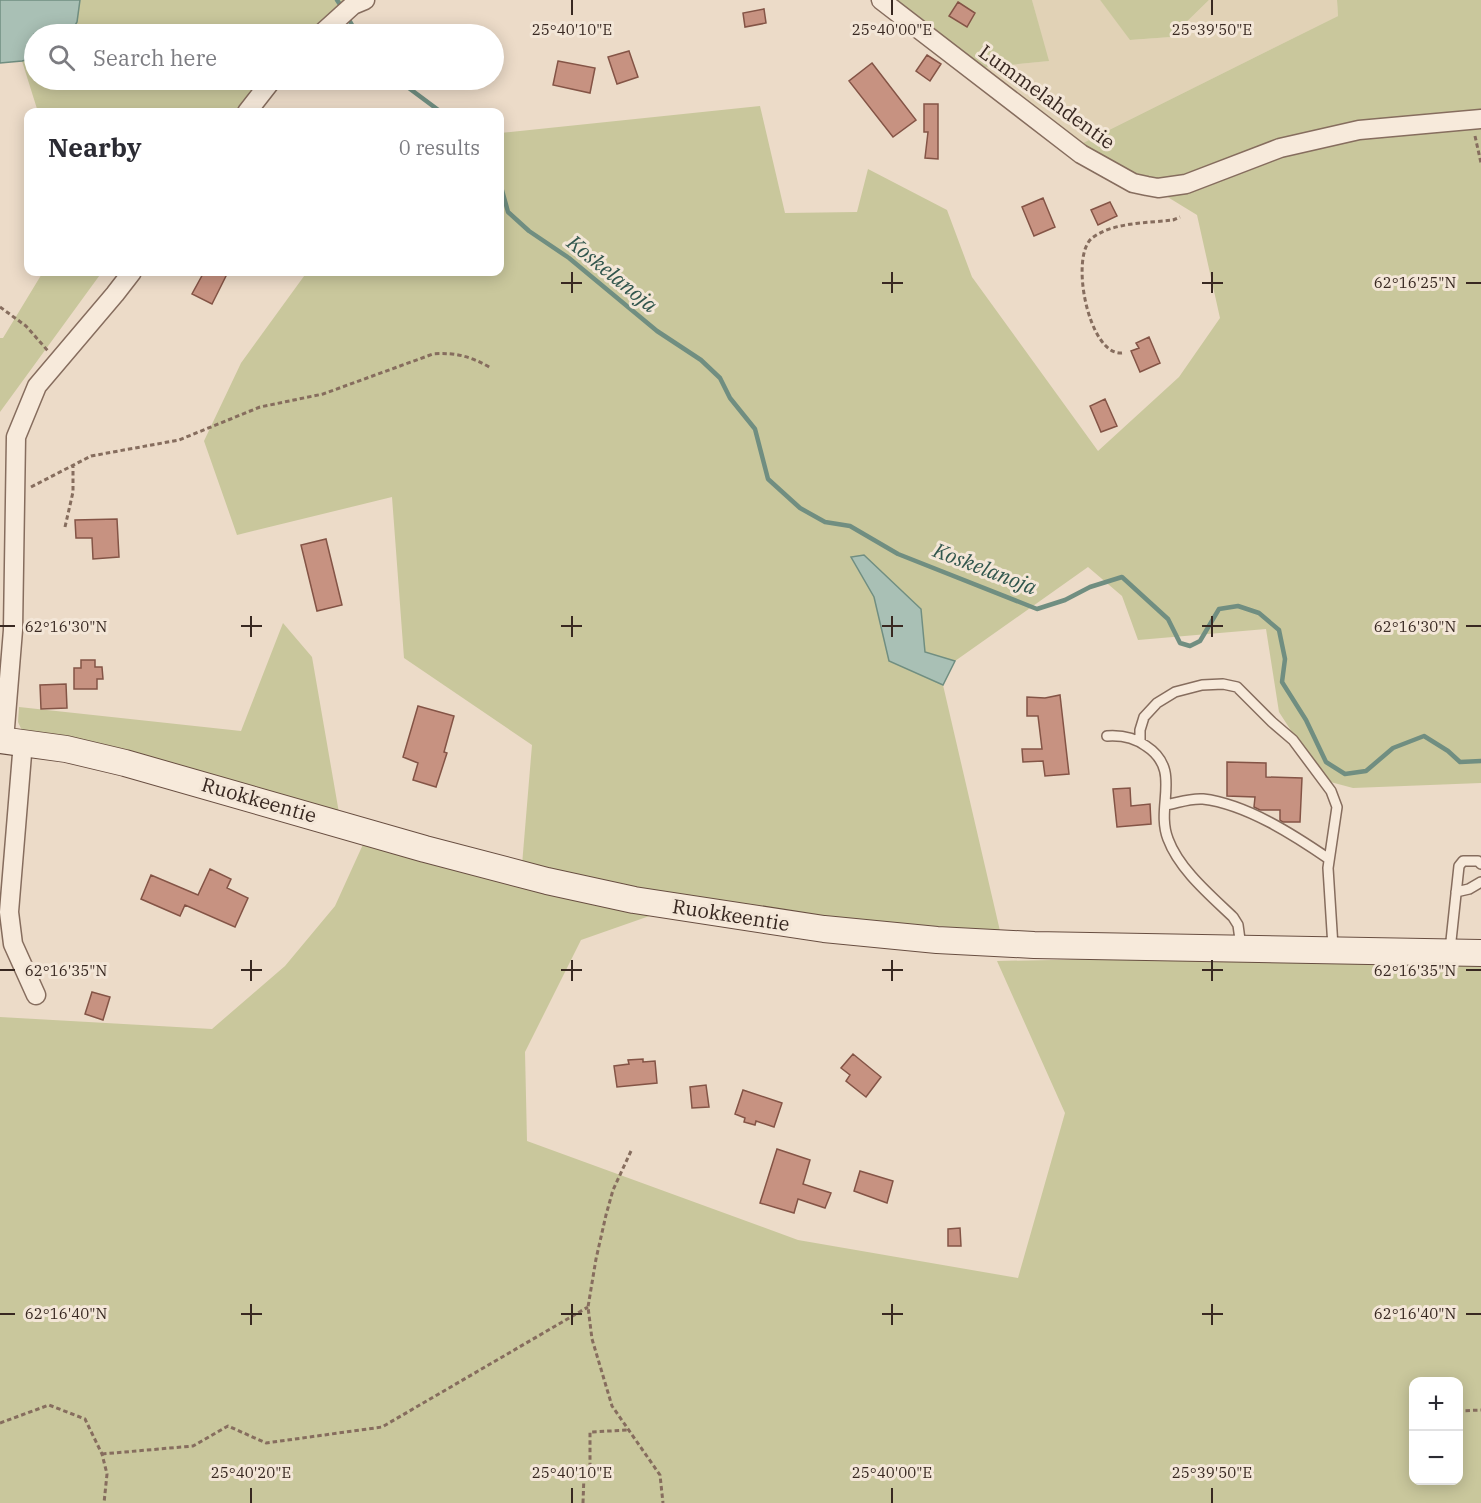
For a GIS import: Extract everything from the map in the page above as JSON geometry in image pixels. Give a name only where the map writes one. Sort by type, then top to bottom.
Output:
[{"type":"street","name":"Lummelahdentie","points":[[881,0],[1081,154],[1133,183],[1147,186],[1158,188],[1186,184],[1280,148],[1359,130],[1477,119]]},
{"type":"street","points":[[333,24],[353,7]]},
{"type":"street","points":[[251,108],[264,90]]},
{"type":"street","points":[[36,995],[13,944],[9,912],[9,741],[16,436],[37,386],[129,276]]},
{"type":"street","name":"Ruokkeentie","points":[[9,741],[66,749],[125,763],[425,849],[547,881],[634,900],[824,930],[937,940],[1034,945],[1481,953]]},
{"type":"lane","points":[[1140,741],[1144,717],[1157,704],[1175,692],[1202,685],[1223,684],[1237,687],[1293,740],[1331,791],[1337,807],[1329,859],[1333,950]]},
{"type":"lane","points":[[1107,736],[1118,735],[1140,741],[1154,751],[1163,762],[1166,772],[1167,839],[1190,873],[1233,917],[1238,925],[1241,949]]},
{"type":"lane","points":[[1166,805],[1182,800],[1202,799],[1224,804],[1279,828],[1329,859]]},
{"type":"lane","points":[[1450,952],[1459,866],[1463,861],[1470,859],[1481,864]]},
{"type":"lane","points":[[1456,892],[1470,889],[1481,882]]},
{"type":"path","points":[[1477,119],[1481,164]]},
{"type":"path","points":[[1122,353],[1106,349],[1093,326],[1081,280],[1084,256],[1090,239],[1107,229],[1173,220],[1180,217]]},
{"type":"path","points":[[0,307],[26,326],[57,362]]},
{"type":"path","points":[[14,496],[91,456],[178,440],[260,407],[323,394],[433,354],[465,355],[491,368]]},
{"type":"path","points":[[65,527],[73,492],[73,465]]},
{"type":"path","points":[[631,1151],[613,1190],[608,1207],[588,1307],[592,1339],[612,1406],[660,1475],[663,1503]]},
{"type":"path","points":[[102,1454],[192,1446],[228,1426],[266,1443],[382,1427],[588,1307]]},
{"type":"path","points":[[0,1423],[49,1405],[85,1419],[102,1454],[107,1474],[104,1503]]},
{"type":"path","points":[[1463,1411],[1481,1410]]},
{"type":"path","points":[[583,1503],[584,1475],[590,1466],[590,1432],[629,1430]]},
{"type":"shaded area","points":[[0,0],[80,0],[76,24],[24,24],[24,60],[0,63]]},
{"type":"shaded area","points":[[80,0],[351,0],[319,24],[76,24]]},
{"type":"shaded area","points":[[894,0],[1032,0],[1049,61],[980,68]]},
{"type":"shaded area","points":[[1032,0],[1100,0],[1131,40],[1171,37],[1209,0],[1337,0],[1338,16],[1081,144],[980,68],[1048,61]]},
{"type":"shaded area","points":[[1100,0],[1209,0],[1171,37],[1130,40]]},
{"type":"shaded area","points":[[1337,0],[1481,0],[1481,783],[1353,788],[1323,780],[1279,712],[1266,629],[1138,640],[1122,596],[1088,567],[955,661],[925,652],[921,609],[864,555],[851,558],[874,597],[889,661],[943,685],[1000,931],[854,920],[654,893],[522,865],[532,745],[404,658],[392,497],[237,535],[204,441],[241,363],[304,276],[504,276],[504,133],[760,106],[785,213],[857,212],[868,169],[947,210],[972,277],[1098,451],[1179,377],[1220,318],[1197,215],[1081,144],[1338,16]]},
{"type":"shaded area","points":[[31,90],[258,90],[243,108],[37,108]]},
{"type":"shaded area","points":[[41,276],[99,276],[0,412],[0,338],[3,338]]},
{"type":"shaded area","points":[[864,555],[921,609],[925,652],[955,661],[943,685],[889,661],[874,597],[851,557]]},
{"type":"shaded area","points":[[283,623],[312,657],[339,813],[25,737],[18,722],[19,707],[241,731]]},
{"type":"shaded area","points":[[365,840],[658,913],[581,940],[525,1052],[527,1141],[798,1240],[1018,1278],[1065,1113],[997,961],[1203,957],[1481,966],[1481,1503],[0,1503],[0,1017],[212,1029],[285,966],[335,906]]},
{"type":"building","points":[[958,2],[975,13],[967,27],[949,16]]},
{"type":"building","points":[[764,9],[766,23],[745,27],[743,13]]},
{"type":"building","points":[[629,51],[638,77],[617,84],[608,57]]},
{"type":"building","points":[[927,55],[941,64],[930,81],[916,71]]},
{"type":"building","points":[[558,61],[595,68],[590,93],[553,85]]},
{"type":"building","points":[[872,63],[916,120],[893,137],[849,81]]},
{"type":"building","points":[[924,104],[938,104],[938,159],[925,158],[928,132],[924,132]]},
{"type":"building","points":[[1043,198],[1055,227],[1034,236],[1022,207]]},
{"type":"building","points":[[1110,202],[1117,216],[1098,225],[1091,210]]},
{"type":"building","points":[[202,276],[226,276],[212,304],[192,294]]},
{"type":"building","points":[[1149,337],[1160,363],[1140,372],[1131,351],[1139,348],[1136,343]]},
{"type":"building","points":[[1105,399],[1117,426],[1101,432],[1090,406]]},
{"type":"building","points":[[117,519],[119,557],[93,559],[92,538],[76,538],[75,520]]},
{"type":"building","points":[[326,539],[342,605],[317,611],[301,545]]},
{"type":"building","points":[[81,660],[95,660],[95,667],[102,667],[103,679],[97,679],[97,689],[74,689],[74,668],[81,668]]},
{"type":"building","points":[[66,684],[67,708],[41,709],[40,685]]},
{"type":"building","points":[[1060,695],[1069,774],[1045,776],[1043,761],[1023,762],[1022,749],[1042,749],[1038,716],[1027,716],[1027,697],[1045,698]]},
{"type":"building","points":[[418,706],[454,716],[444,752],[447,753],[436,787],[413,780],[418,763],[403,757]]},
{"type":"building","points":[[1227,762],[1266,763],[1266,777],[1302,778],[1300,822],[1283,822],[1280,820],[1280,810],[1260,810],[1254,807],[1255,797],[1227,796]]},
{"type":"building","points":[[1130,788],[1131,806],[1150,804],[1151,824],[1117,827],[1113,789]]},
{"type":"building","points":[[210,869],[231,879],[227,888],[248,898],[235,927],[185,905],[180,916],[141,899],[151,875],[198,895]]},
{"type":"building","points":[[92,992],[110,997],[103,1020],[85,1014]]},
{"type":"building","points":[[853,1054],[881,1077],[866,1097],[846,1081],[850,1075],[841,1068]]},
{"type":"building","points":[[643,1059],[643,1062],[655,1061],[657,1083],[617,1087],[614,1066],[629,1064],[628,1060]]},
{"type":"building","points":[[706,1085],[709,1107],[692,1108],[690,1087]]},
{"type":"building","points":[[743,1090],[782,1103],[774,1127],[756,1121],[755,1125],[744,1122],[745,1118],[735,1114]]},
{"type":"building","points":[[777,1149],[810,1160],[803,1184],[831,1193],[825,1208],[798,1199],[794,1213],[760,1203]]},
{"type":"building","points":[[860,1171],[893,1181],[887,1203],[854,1191]]},
{"type":"building","points":[[960,1228],[961,1246],[948,1246],[948,1229]]},
{"type":"waterway","name":"Koskelanoja","points":[[337,0],[343,9]]},
{"type":"waterway","name":"Koskelanoja","points":[[347,16],[351,24]]},
{"type":"waterway","name":"Koskelanoja","points":[[411,90],[436,108]]},
{"type":"waterway","name":"Koskelanoja","points":[[504,198],[508,212],[529,231],[569,258],[657,331],[701,360],[720,378],[730,398],[755,429],[768,479],[800,508],[825,522],[850,526],[898,554],[1037,609],[1065,600],[1090,587],[1122,577],[1168,619],[1180,643],[1190,646],[1200,641],[1219,609],[1238,606],[1259,613],[1279,630],[1285,659],[1282,682],[1306,720],[1326,762],[1345,774],[1366,771],[1393,748],[1424,736],[1448,751],[1460,762],[1481,761]]}]
